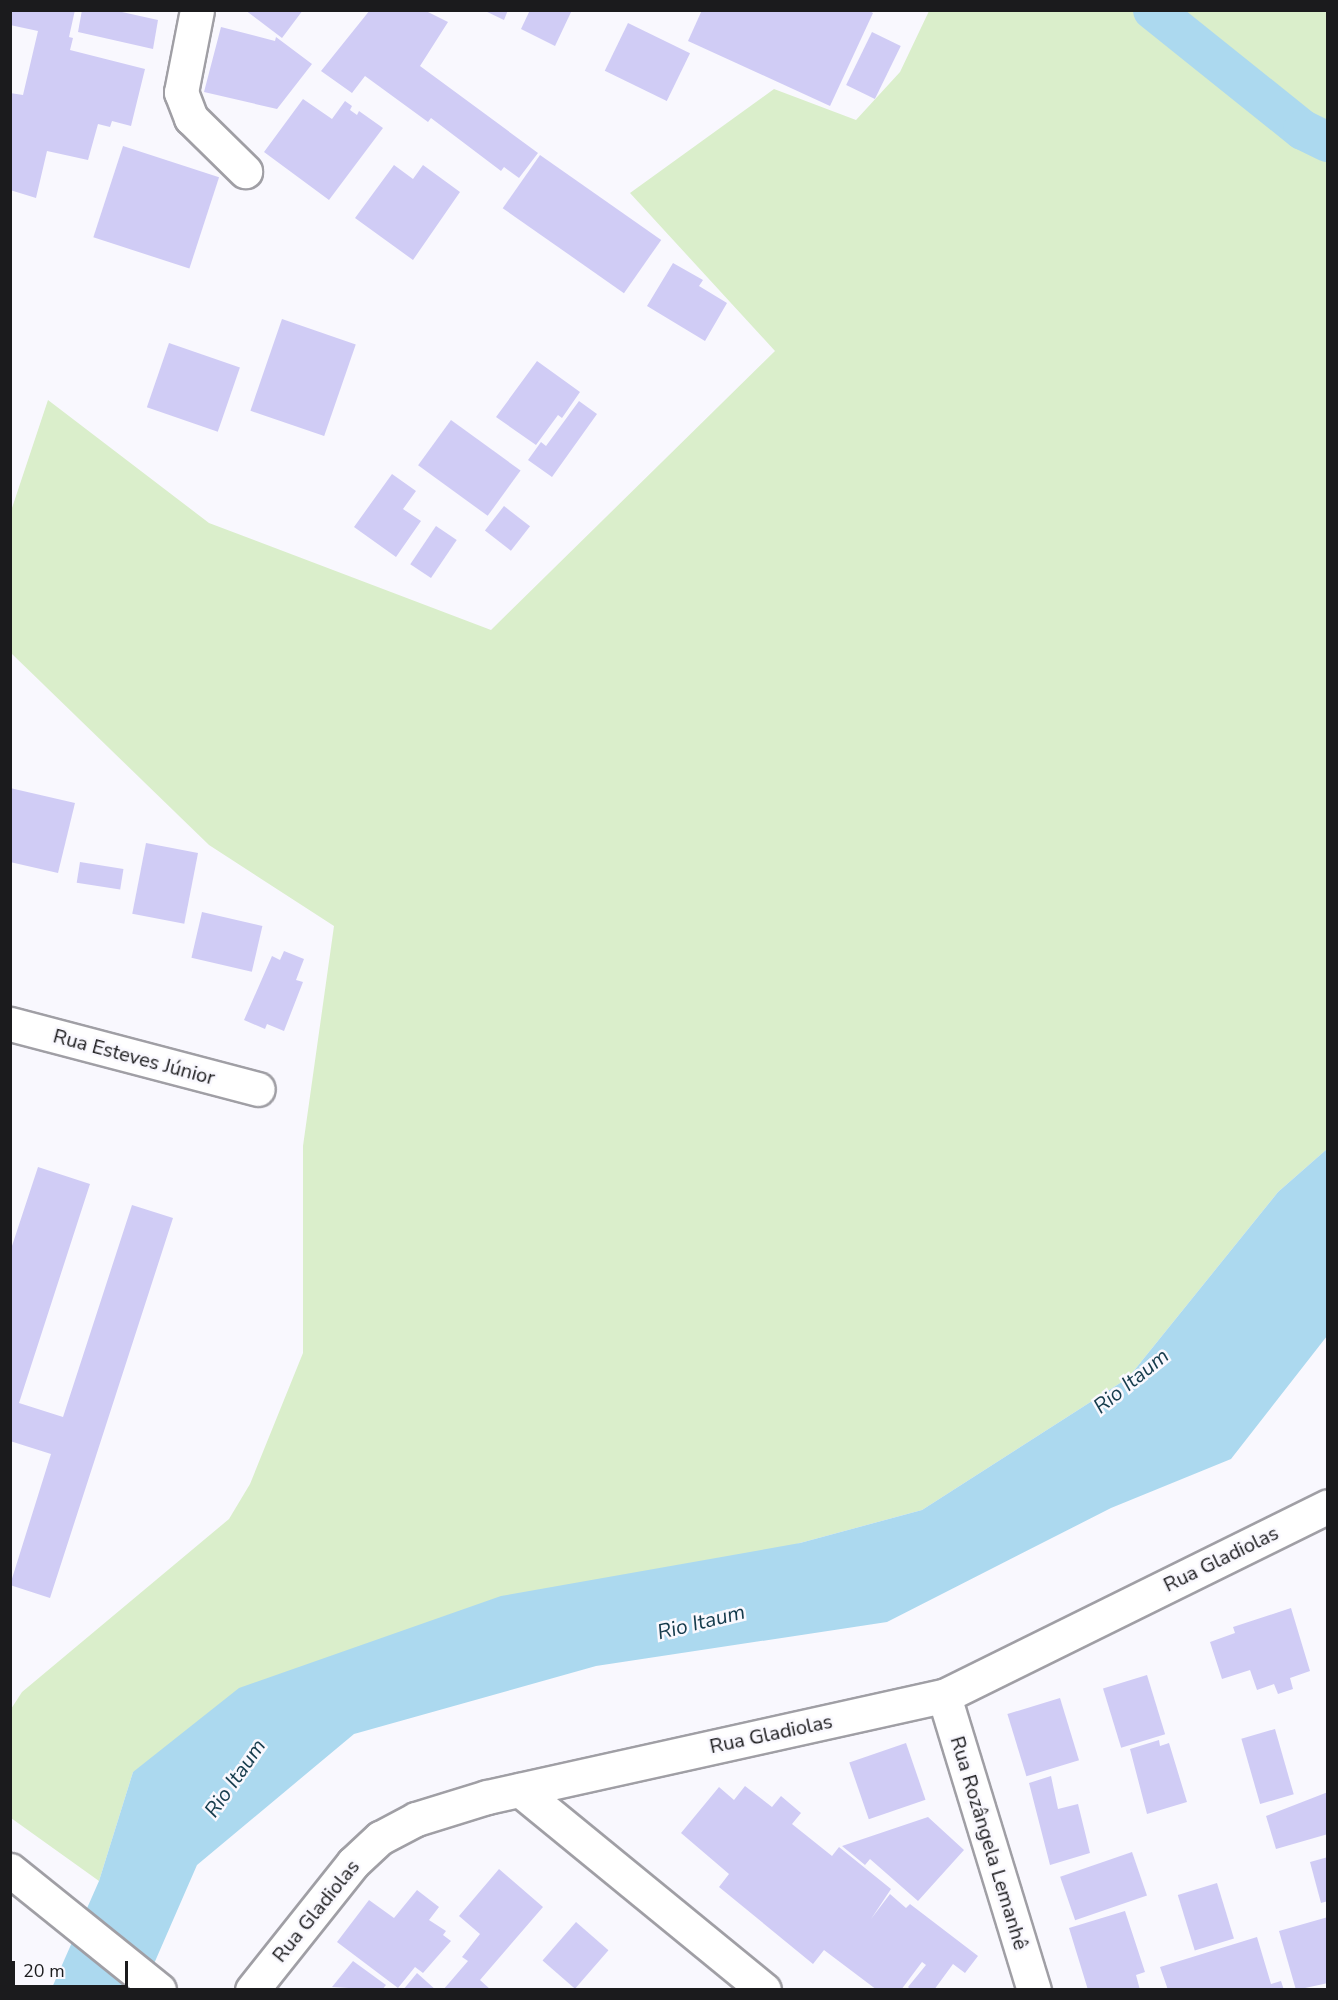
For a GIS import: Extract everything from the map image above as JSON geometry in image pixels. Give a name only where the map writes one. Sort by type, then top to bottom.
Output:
[{"type":"street","points":[[197,10],[181,92],[191,118],[245,171]]},
{"type":"street","name":"Rua Esteves Júnior","points":[[10,1024],[258,1089]]},
{"type":"street","name":"Rua Gladiolas","points":[[252,1989],[353,1863],[380,1838],[416,1819],[520,1790],[944,1696],[1325,1517]]},
{"type":"street","name":"Rua Rozângela Lemanhê","points":[[944,1696],[1034,1989]]},
{"type":"street","points":[[520,1790],[764,1989]]},
{"type":"street","points":[[10,1870],[159,1989]]},
{"type":"green space","points":[[929,11],[1327,11],[1327,1149],[1278,1192],[1128,1378],[922,1510],[800,1543],[133,1772],[99,1881],[11,1818],[11,1709],[22,1692],[229,1519],[250,1484],[303,1353],[303,1146],[334,926],[209,845],[11,653],[11,511],[48,400],[209,523],[491,630],[775,351],[630,193],[774,89],[856,120],[900,72]]},
{"type":"water","name":"Rio Itaum","points":[[1327,1149],[1327,1336],[1231,1459],[1111,1508],[887,1622],[596,1666],[354,1734],[197,1865],[143,1989],[51,1990],[99,1881],[133,1772],[239,1688],[501,1596],[800,1543],[922,1510],[1128,1378],[1278,1192]]},
{"type":"building","points":[[10,10],[75,10],[69,37],[73,38],[70,50],[145,69],[131,126],[112,121],[110,127],[98,124],[88,160],[47,151],[36,198],[10,190],[10,93],[23,95],[38,31],[10,25]]},
{"type":"building","points":[[82,10],[113,10],[158,20],[153,49],[78,32]]},
{"type":"building","points":[[245,10],[303,10],[282,38]]},
{"type":"building","points":[[370,10],[424,10],[448,22],[420,66],[538,153],[519,178],[504,167],[501,171],[431,118],[428,122],[365,76],[352,93],[321,71]]},
{"type":"building","points":[[483,10],[508,10],[504,20]]},
{"type":"building","points":[[530,10],[572,10],[555,46],[521,29]]},
{"type":"building","points":[[702,10],[868,10],[873,13],[830,106],[688,41]]},
{"type":"building","points":[[628,23],[690,53],[667,101],[605,71]]},
{"type":"building","points":[[221,27],[275,41],[276,37],[312,64],[277,109],[204,92]]},
{"type":"building","points":[[872,32],[901,46],[875,99],[846,85]]},
{"type":"building","points":[[303,99],[332,119],[345,101],[352,106],[350,110],[357,115],[359,111],[383,128],[329,200],[264,152]]},
{"type":"building","points":[[123,146],[219,177],[189,269],[93,237]]},
{"type":"building","points":[[540,155],[661,240],[624,293],[503,208]]},
{"type":"building","points":[[394,165],[413,179],[423,165],[460,192],[413,260],[355,218]]},
{"type":"building","points":[[673,263],[703,280],[699,286],[727,303],[705,341],[647,306]]},
{"type":"building","points":[[282,319],[356,344],[324,436],[250,411]]},
{"type":"building","points":[[169,343],[240,367],[218,432],[147,407]]},
{"type":"building","points":[[537,361],[580,392],[562,418],[558,415],[536,445],[496,417]]},
{"type":"building","points":[[579,401],[597,414],[552,477],[528,460],[541,442],[546,446]]},
{"type":"building","points":[[451,420],[521,471],[488,516],[418,465]]},
{"type":"building","points":[[392,474],[416,491],[403,509],[421,521],[396,557],[354,527]]},
{"type":"building","points":[[504,506],[530,526],[511,551],[485,530]]},
{"type":"building","points":[[436,526],[457,540],[431,578],[410,564]]},
{"type":"building","points":[[10,788],[75,803],[58,873],[10,862]]},
{"type":"building","points":[[146,843],[198,853],[184,924],[132,914]]},
{"type":"building","points":[[80,862],[123,869],[120,890],[77,883]]},
{"type":"building","points":[[202,912],[262,926],[252,972],[191,958]]},
{"type":"building","points":[[284,951],[304,959],[296,980],[303,982],[284,1031],[267,1024],[265,1029],[244,1020],[272,956],[280,960]]},
{"type":"building","points":[[38,1167],[90,1184],[19,1403],[63,1417],[132,1205],[173,1218],[50,1598],[10,1585],[51,1454],[10,1441],[10,1252]]},
{"type":"building","points":[[1291,1608],[1310,1671],[1290,1678],[1293,1689],[1278,1694],[1274,1684],[1257,1690],[1250,1670],[1222,1679],[1210,1642],[1235,1633],[1233,1627]]},
{"type":"building","points":[[1147,1675],[1165,1734],[1121,1748],[1103,1688]]},
{"type":"building","points":[[1060,1698],[1079,1760],[1026,1776],[1007,1714]]},
{"type":"building","points":[[1275,1729],[1294,1794],[1260,1804],[1241,1739]]},
{"type":"building","points":[[1159,1740],[1160,1746],[1169,1743],[1187,1802],[1147,1814],[1130,1749]]},
{"type":"building","points":[[906,1743],[926,1800],[869,1819],[849,1763]]},
{"type":"building","points":[[1051,1776],[1058,1809],[1078,1804],[1090,1853],[1050,1865],[1029,1783]]},
{"type":"building","points":[[745,1786],[772,1807],[781,1796],[801,1813],[792,1824],[832,1856],[839,1847],[891,1889],[871,1919],[890,1894],[906,1908],[910,1904],[978,1956],[965,1973],[953,1964],[934,1990],[911,1990],[908,1987],[926,1965],[922,1962],[901,1990],[877,1990],[824,1950],[813,1964],[719,1887],[729,1874],[681,1833],[719,1787],[734,1800]]},
{"type":"building","points":[[1328,1792],[1328,1834],[1276,1849],[1266,1816]]},
{"type":"building","points":[[928,1817],[964,1850],[918,1901],[870,1859],[865,1865],[842,1846]]},
{"type":"building","points":[[1132,1852],[1147,1895],[1075,1920],[1060,1877]]},
{"type":"building","points":[[1328,1857],[1328,1901],[1321,1903],[1310,1862]]},
{"type":"building","points":[[499,1869],[543,1907],[480,1980],[491,1990],[443,1990],[468,1961],[462,1957],[480,1934],[459,1916]]},
{"type":"building","points":[[1217,1883],[1234,1938],[1195,1950],[1178,1895]]},
{"type":"building","points":[[417,1890],[439,1907],[429,1920],[446,1931],[443,1935],[451,1941],[423,1973],[415,1967],[398,1988],[337,1942],[369,1900],[394,1918]]},
{"type":"building","points":[[1125,1911],[1145,1972],[1136,1975],[1140,1990],[1088,1990],[1069,1928]]},
{"type":"building","points":[[1328,1917],[1328,1983],[1296,1990],[1279,1931]]},
{"type":"building","points":[[576,1922],[608,1950],[575,1989],[543,1960]]},
{"type":"building","points":[[1257,1937],[1271,1984],[1281,1981],[1284,1990],[1168,1990],[1160,1967]]},
{"type":"building","points":[[353,1961],[386,1985],[382,1990],[332,1987]]},
{"type":"building","points":[[417,1973],[436,1990],[403,1990]]},
{"type":"waterway","points":[[1153,10],[1303,130],[1328,142]]}]
